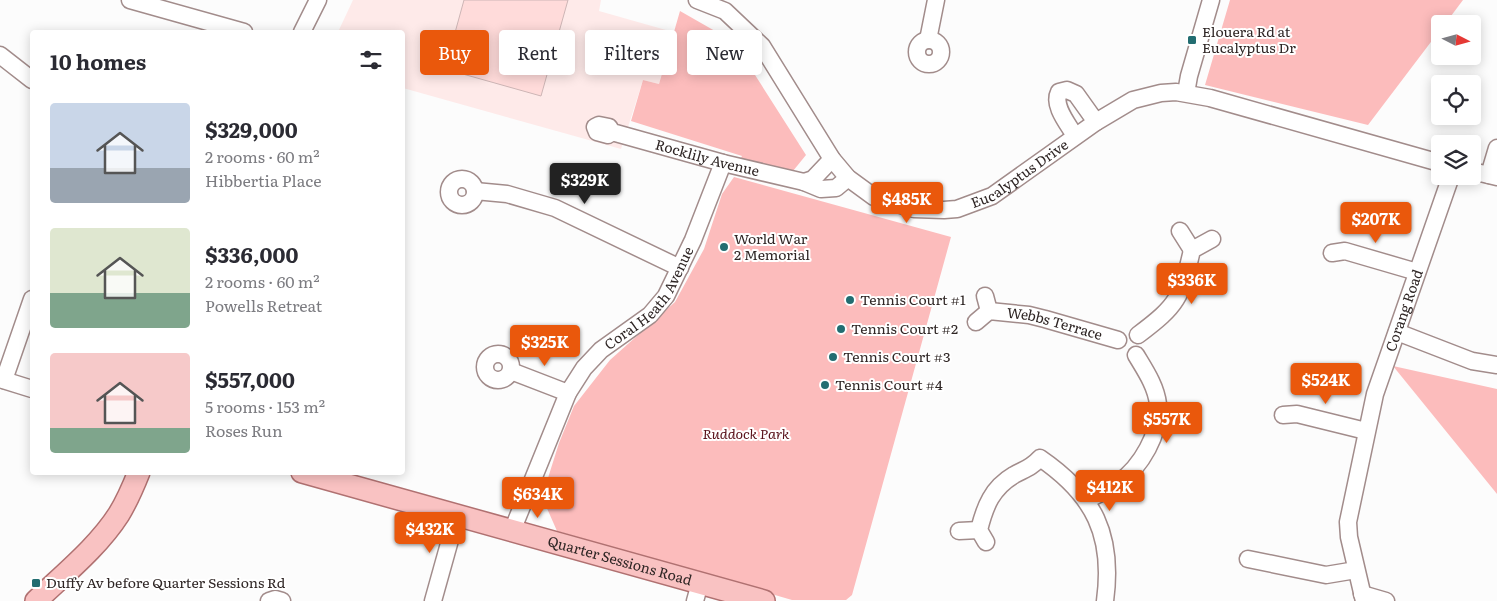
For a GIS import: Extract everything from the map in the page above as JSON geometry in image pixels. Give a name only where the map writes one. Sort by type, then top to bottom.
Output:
[{"type":"main road","points":[[36,601],[107,530],[126,502],[138,475]]},
{"type":"main road","name":"Quarter Sessions Road","points":[[313,475],[512,530],[697,592],[764,601]]},
{"type":"street","points":[[130,0],[237,30]]},
{"type":"street","points":[[303,30],[318,0]]},
{"type":"street","name":"Eucalyptus Drive","points":[[697,0],[729,6],[762,46],[832,159],[848,178],[874,197],[914,209],[944,210],[957,208],[992,196],[1096,122],[1133,100],[1161,93],[1186,93],[1431,161]]},
{"type":"street","points":[[928,40],[936,0]]},
{"type":"street","points":[[1186,93],[1211,0]]},
{"type":"street","points":[[0,40],[0,53],[30,78]]},
{"type":"street","name":"Eucalyptus Drive","points":[[1076,136],[1058,107],[1057,96],[1059,92],[1067,90],[1076,94],[1096,122]]},
{"type":"street","name":"Rocklily Avenue","points":[[612,132],[723,163],[804,182],[821,189],[830,190],[836,188],[848,178]]},
{"type":"street","points":[[1493,176],[1497,148]]},
{"type":"street","points":[[804,182],[813,179],[832,159]]},
{"type":"street","name":"Coral Heath Avenue","points":[[512,530],[568,393],[584,368],[601,350],[650,315],[666,296],[680,268],[723,163]]},
{"type":"street","name":"Corang Road","points":[[1386,601],[1363,598],[1349,537],[1348,522],[1366,431],[1381,376],[1448,185]]},
{"type":"street","points":[[475,191],[507,194],[555,208],[680,268]]},
{"type":"street","points":[[1138,336],[1164,314],[1177,299],[1185,279],[1192,250],[1180,231]]},
{"type":"street","points":[[1192,250],[1212,239]]},
{"type":"street","points":[[1332,253],[1344,251],[1417,272]]},
{"type":"street","name":"Webbs Terrace","points":[[976,322],[987,303],[1118,340]]},
{"type":"street","points":[[30,304],[2,380],[30,388]]},
{"type":"street","points":[[1127,332],[1135,333],[1142,344],[1136,355],[1128,356],[1122,354],[1118,348],[1118,340],[1127,332]]},
{"type":"street","points":[[1397,332],[1472,361],[1497,365]]},
{"type":"street","points":[[1087,500],[1119,483],[1138,464],[1150,445],[1157,424],[1158,405],[1148,374],[1136,355]]},
{"type":"street","points":[[511,371],[568,393]]},
{"type":"street","points":[[1283,415],[1297,414],[1366,431]]},
{"type":"street","points":[[959,530],[982,536],[989,499],[994,491],[1015,475],[1031,468],[1040,458],[1058,471],[1087,500],[1099,526],[1107,552],[1108,582],[1105,601]]},
{"type":"street","points":[[433,601],[457,515]]},
{"type":"street","points":[[1248,559],[1326,575],[1356,570]]},
{"type":"street","points":[[269,601],[275,599],[282,601]]},
{"type":"shaded area","points":[[353,0],[601,0],[599,11],[666,30],[585,30],[585,75],[661,75],[659,84],[643,80],[621,149],[405,89],[405,30],[339,30]]},
{"type":"green space","points":[[1230,0],[1463,0],[1452,15],[1431,15],[1431,42],[1368,125],[1205,85]]},
{"type":"green space","points":[[680,11],[713,30],[687,30],[687,75],[755,75],[806,155],[793,171],[741,158],[742,156],[631,121],[643,80],[659,84],[662,75],[677,75],[677,30],[675,30]]},
{"type":"green space","name":"Ruddock Park","points":[[734,177],[951,237],[852,595],[846,600],[792,600],[557,531],[542,497],[559,443],[574,406],[610,360],[675,302],[704,249],[722,194]]},
{"type":"green space","points":[[1393,366],[1497,389],[1497,494]]},
{"type":"building","points":[[464,0],[568,0],[560,30],[499,30],[499,75],[547,75],[541,96],[466,75],[489,75],[489,30],[456,30]]},
{"type":"place","name":"Elouera Rd at Eucalyptus Dr","points":[[1192,40]]},
{"type":"place","name":"World War 2 Memorial","points":[[724,247]]},
{"type":"place","name":"Tennis Court #1","points":[[850,300]]},
{"type":"place","name":"Tennis Court #2","points":[[841,329]]},
{"type":"place","name":"Tennis Court #3","points":[[833,357]]},
{"type":"place","name":"Tennis Court #4","points":[[825,385]]},
{"type":"place","name":"Duffy Av before Quarter Sessions Rd","points":[[36,583]]}]
